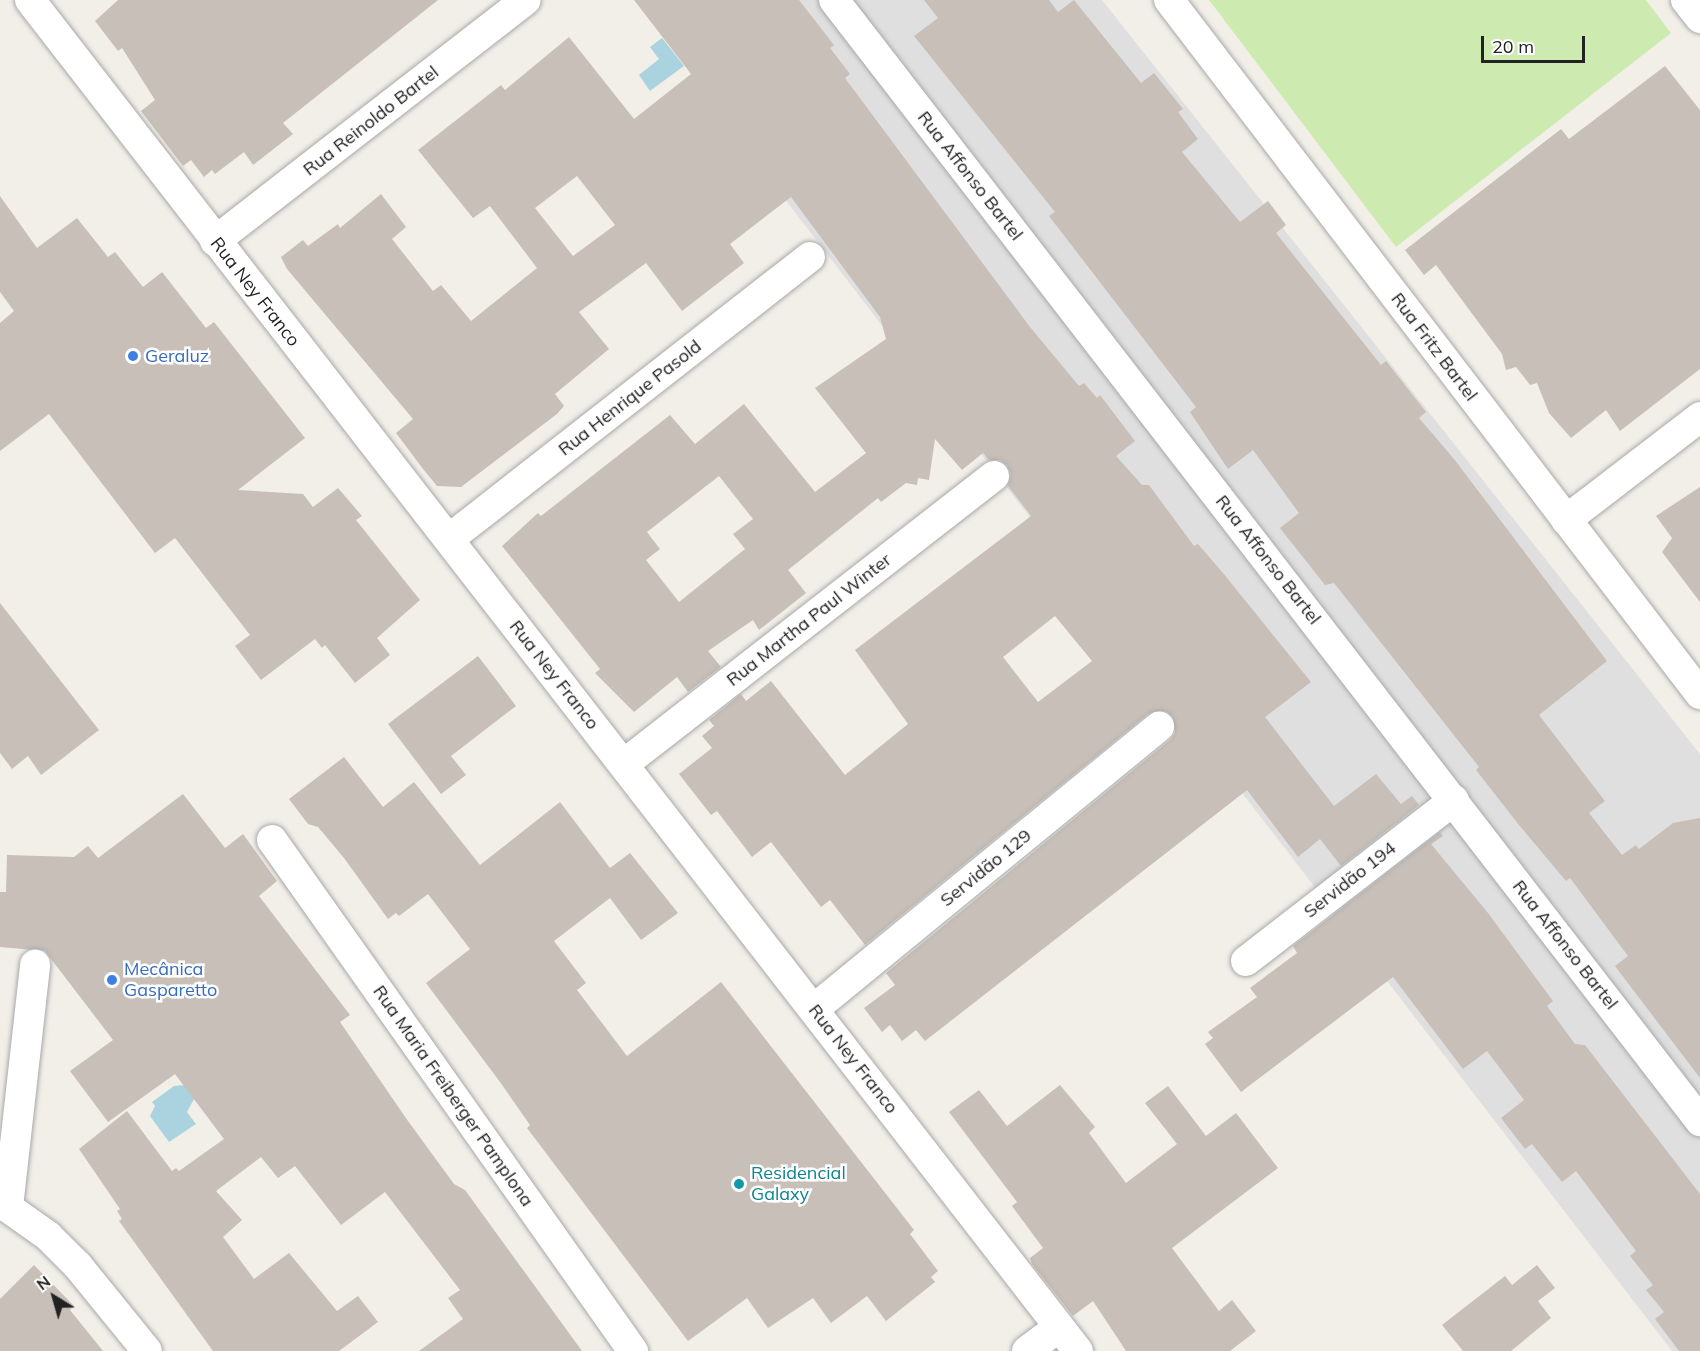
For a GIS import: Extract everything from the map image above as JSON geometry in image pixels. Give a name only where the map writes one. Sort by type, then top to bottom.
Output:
[{"type":"street","name":"Rua Ney Franco","points":[[30,0],[215,242],[449,539],[1078,1351]]},
{"type":"street","name":"Rua Reinoldo Bartel","points":[[215,242],[526,0]]},
{"type":"street","name":"Rua Affonso Bartel","points":[[834,0],[1700,1121]]},
{"type":"street","name":"Rua Fritz Bartel","points":[[1169,0],[1700,693]]},
{"type":"street","points":[[1686,0],[1700,18]]},
{"type":"street","name":"Rua Henrique Pasold","points":[[449,539],[810,257]]},
{"type":"street","points":[[1566,520],[1700,417]]},
{"type":"street","name":"Rua Martha Paul Winter","points":[[624,764],[994,476]]},
{"type":"street","name":"Servidão 129","points":[[814,1009],[1159,727]]},
{"type":"street","name":"Servidão 194","points":[[1246,961],[1454,800]]},
{"type":"street","name":"Rua Maria Freiberger Pamplona","points":[[272,840],[633,1351]]},
{"type":"street","points":[[34,965],[4,1204],[48,1236],[78,1266],[147,1351]]},
{"type":"street","points":[[1027,1351],[1059,1327]]},
{"type":"shaded area","points":[[792,0],[1102,0],[1700,754],[1700,1351],[1672,1351],[693,80]]},
{"type":"green space","points":[[1209,0],[1646,0],[1671,33],[1396,247]]},
{"type":"water","points":[[662,38],[684,66],[650,91],[639,75],[659,59],[650,47]]},
{"type":"water","points":[[184,1085],[195,1097],[187,1112],[196,1124],[169,1142],[150,1116],[155,1106],[152,1102],[174,1086]]},
{"type":"building","points":[[118,0],[438,0],[283,123],[293,134],[253,165],[244,152],[215,174],[212,170],[204,177],[191,160],[183,166],[141,111],[155,100],[122,48],[118,51],[95,21]]},
{"type":"building","points":[[634,0],[799,0],[834,45],[830,48],[850,74],[845,78],[1030,327],[1079,386],[1084,383],[1097,398],[1100,395],[1135,441],[1116,456],[1142,485],[1149,485],[1194,546],[1198,544],[1223,573],[1311,682],[1265,717],[1334,806],[1376,774],[1401,804],[1412,796],[1419,805],[1341,866],[1320,839],[1298,857],[1247,790],[925,1041],[916,1030],[902,1041],[890,1025],[882,1032],[864,1008],[895,985],[886,973],[1170,740],[1175,733],[1173,717],[1165,711],[1148,714],[865,945],[830,900],[821,907],[771,842],[752,857],[717,811],[711,815],[679,774],[712,748],[702,736],[714,726],[709,720],[741,694],[746,701],[771,681],[845,775],[908,724],[855,650],[1031,516],[1008,486],[1011,474],[1007,465],[1000,460],[989,460],[983,453],[962,470],[935,439],[929,480],[918,478],[917,485],[906,483],[881,502],[878,498],[788,570],[806,593],[759,630],[753,620],[708,651],[721,667],[688,692],[677,677],[634,712],[595,673],[600,669],[502,546],[538,513],[541,516],[670,415],[695,444],[744,404],[815,492],[866,453],[815,388],[886,339],[880,317],[791,197],[730,244],[744,263],[682,311],[646,263],[579,312],[609,349],[555,394],[564,406],[557,414],[461,487],[437,486],[423,469],[396,433],[413,419],[287,269],[281,257],[303,240],[308,246],[338,224],[340,228],[381,194],[406,227],[392,239],[433,291],[441,285],[471,321],[537,268],[490,206],[473,218],[418,150],[501,85],[505,90],[569,37],[634,119],[691,74]],"holes":[[[577,176],[615,225],[573,256],[535,208]],[[719,476],[753,519],[733,534],[745,549],[679,602],[646,560],[660,549],[647,532]],[[1055,616],[1092,661],[1038,702],[1003,657]]]},
{"type":"building","points":[[924,0],[1049,0],[1058,12],[1074,0],[1141,83],[1154,73],[1183,109],[1178,112],[1198,139],[1182,152],[1240,222],[1268,201],[1286,225],[1276,233],[1381,365],[1386,361],[1426,412],[1419,418],[1454,459],[1607,661],[1539,715],[1605,801],[1589,813],[1622,855],[1636,845],[1639,849],[1673,823],[1700,818],[1700,1078],[1615,966],[1628,956],[1570,878],[1566,881],[1519,825],[1476,770],[1479,767],[1334,583],[1325,585],[1280,528],[1299,513],[1253,450],[1228,469],[1190,412],[1196,407],[1049,216],[1055,212],[914,36],[938,18]]},
{"type":"building","points":[[1665,66],[1700,110],[1700,369],[1620,431],[1606,410],[1571,438],[1549,413],[1537,383],[1530,385],[1516,367],[1506,370],[1502,354],[1436,265],[1424,275],[1405,250],[1561,129],[1569,139]]},
{"type":"building","points":[[0,196],[37,248],[77,218],[108,257],[115,252],[143,287],[162,272],[206,328],[214,322],[305,438],[238,490],[303,494],[313,507],[338,488],[362,516],[356,520],[420,600],[377,638],[390,655],[355,683],[325,645],[322,648],[315,639],[261,680],[235,646],[250,635],[175,538],[155,553],[49,414],[0,451],[0,323],[14,311],[0,292]]},
{"type":"building","points":[[1700,487],[1700,602],[1662,552],[1672,538],[1656,516]]},
{"type":"building","points":[[0,603],[99,730],[41,775],[28,756],[12,769],[0,753]]},
{"type":"building","points":[[478,656],[516,706],[451,756],[466,775],[441,794],[388,724]]},
{"type":"building","points":[[344,757],[383,807],[414,782],[480,865],[560,802],[610,868],[630,853],[678,913],[641,940],[610,898],[554,941],[586,983],[577,990],[627,1056],[721,982],[914,1230],[910,1234],[938,1271],[931,1277],[935,1282],[886,1321],[867,1296],[831,1323],[813,1298],[768,1328],[747,1298],[688,1341],[527,1128],[530,1125],[426,983],[470,949],[428,894],[399,916],[396,913],[388,919],[344,858],[318,827],[308,824],[289,799]]},
{"type":"building","points":[[183,794],[225,848],[243,834],[277,881],[259,896],[350,1015],[340,1022],[454,1184],[465,1190],[582,1351],[419,1351],[463,1319],[448,1298],[460,1290],[385,1192],[341,1225],[295,1166],[278,1178],[261,1157],[216,1191],[242,1220],[223,1237],[254,1279],[289,1253],[337,1311],[358,1296],[378,1322],[339,1351],[213,1351],[119,1221],[122,1219],[117,1211],[120,1209],[79,1149],[127,1111],[172,1171],[176,1168],[179,1171],[224,1139],[175,1074],[108,1122],[70,1071],[113,1040],[45,951],[0,947],[0,892],[6,892],[7,855],[74,857],[88,846],[98,858]]},
{"type":"building","points":[[1440,832],[1443,836],[1431,844],[1488,913],[1553,1001],[1547,1006],[1575,1044],[1585,1045],[1700,1194],[1700,1351],[1679,1351],[1655,1319],[1664,1312],[1646,1290],[1653,1285],[1630,1256],[1636,1251],[1576,1171],[1562,1182],[1532,1144],[1525,1149],[1501,1118],[1524,1100],[1487,1051],[1463,1069],[1393,977],[1241,1092],[1205,1044],[1213,1038],[1208,1032],[1257,997],[1250,988],[1297,953],[1293,946]]},
{"type":"building","points":[[1060,1085],[1095,1127],[1089,1133],[1126,1183],[1177,1144],[1145,1103],[1168,1086],[1206,1136],[1236,1113],[1278,1168],[1172,1248],[1219,1311],[1232,1300],[1256,1331],[1230,1351],[1126,1351],[1093,1301],[1073,1316],[1032,1264],[1030,1258],[1043,1248],[1012,1206],[1017,1202],[949,1112],[979,1090],[1007,1126]]},
{"type":"building","points":[[34,1265],[74,1306],[70,1310],[103,1351],[0,1351],[0,1299]]},
{"type":"building","points":[[1537,1265],[1555,1288],[1538,1301],[1551,1318],[1511,1351],[1463,1351],[1442,1325],[1505,1276],[1512,1285]]},
{"type":"place","name":"Geraluz","points":[[133,356]]},
{"type":"place","name":"Mecânica Gasparetto","points":[[112,980]]},
{"type":"place","name":"Residencial Galaxy","points":[[739,1184]]}]
